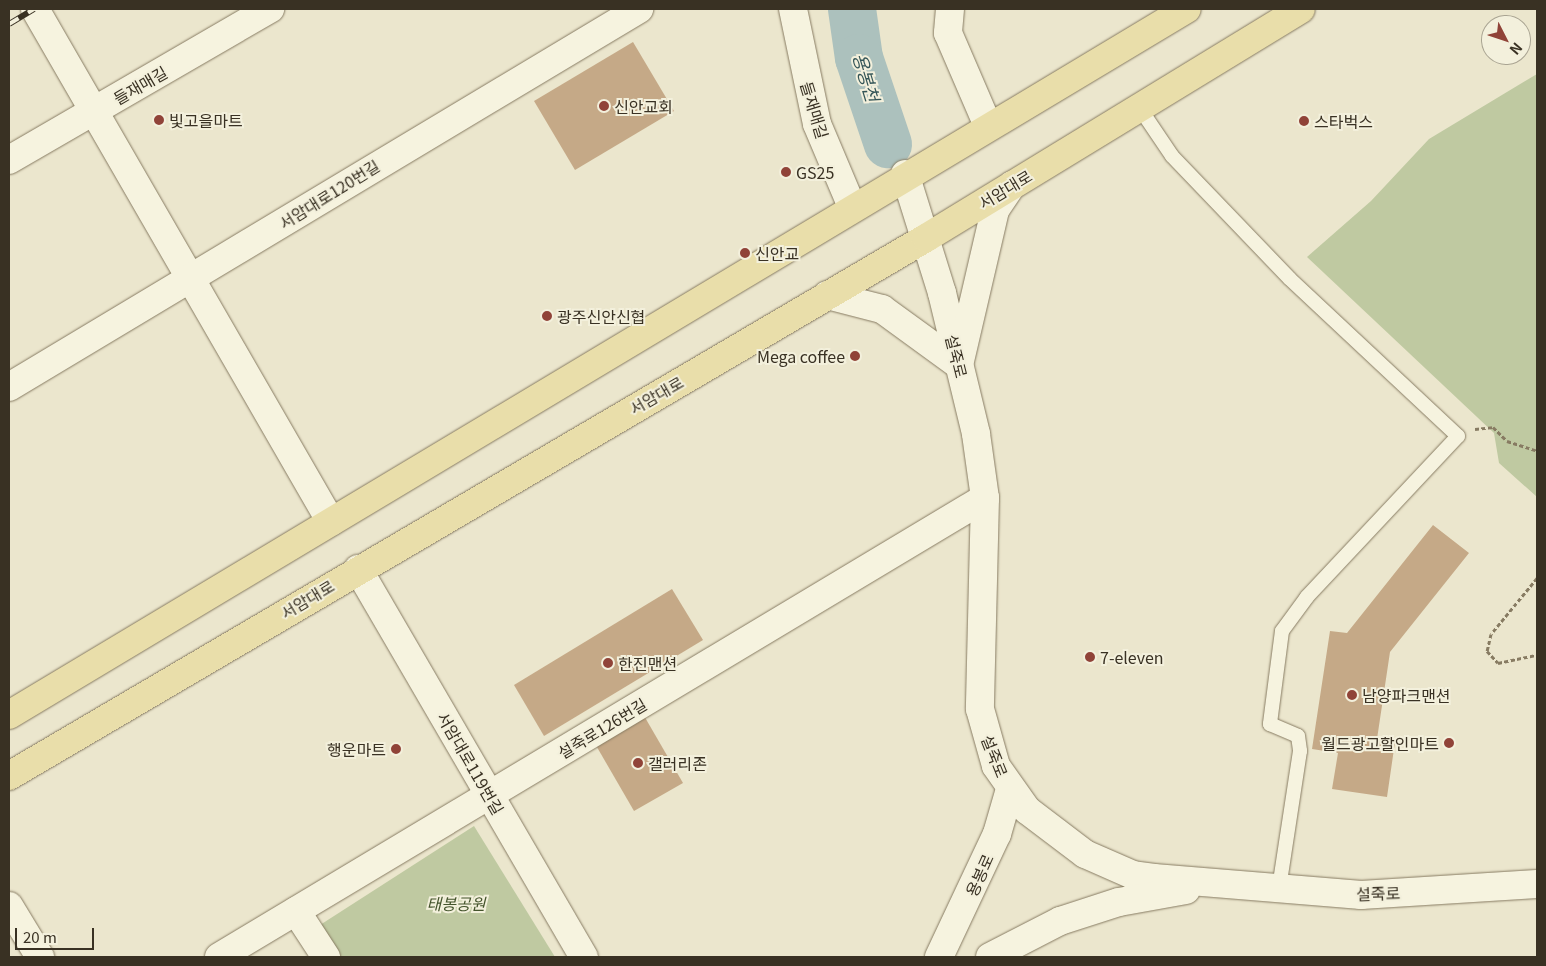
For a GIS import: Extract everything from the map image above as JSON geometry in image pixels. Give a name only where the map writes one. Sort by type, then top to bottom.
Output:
[{"type":"main road","points":[[9,715],[905,174],[1187,9]]},
{"type":"main road","name":"서암대로","points":[[9,776],[358,569],[926,238],[1301,9]]},
{"type":"street","points":[[34,9],[192,278],[331,522]]},
{"type":"street","name":"들재매길","points":[[9,160],[270,9]]},
{"type":"street","name":"서암대로120번길","points":[[9,387],[192,278],[466,109],[639,9]]},
{"type":"street","name":"들재매길","points":[[793,9],[817,124],[858,203]]},
{"type":"street","points":[[950,9],[948,33],[977,133]]},
{"type":"street","name":"설죽로","points":[[905,174],[926,238],[959,365],[985,498],[980,709],[996,766],[1010,790],[1043,824],[1111,867],[1132,875],[1220,885],[1361,895],[1537,884]]},
{"type":"street","points":[[827,295],[882,309],[959,365],[995,210],[1012,185]]},
{"type":"street","name":"설죽로126번길","points":[[219,957],[985,498]]},
{"type":"street","name":"서암대로119번길","points":[[358,569],[584,957]]},
{"type":"street","name":"용봉로","points":[[939,957],[997,834],[1010,790]]},
{"type":"street","points":[[990,957],[1060,921],[1119,902],[1220,885]]},
{"type":"street","points":[[9,906],[40,957]]},
{"type":"street","points":[[296,911],[326,957]]},
{"type":"lane","points":[[1139,107],[1172,156],[1290,279],[1458,436],[1307,597],[1282,631],[1270,724],[1298,736],[1300,751],[1279,890]]},
{"type":"path","points":[[1458,436],[1471,429],[1493,427],[1507,441],[1537,451]]},
{"type":"path","points":[[1537,578],[1491,634],[1486,651],[1498,663],[1537,655]]},
{"type":"green space","points":[[1537,74],[1537,497],[1499,463],[1494,433],[1307,257],[1371,201],[1429,139]]},
{"type":"green space","name":"태봉공원","points":[[474,826],[555,957],[341,957],[320,925]]},
{"type":"building","name":"신안교회","points":[[633,42],[674,111],[575,170],[534,101]]},
{"type":"building","name":"남양파크맨션","points":[[1433,525],[1469,553],[1390,652],[1377,739],[1395,742],[1387,797],[1332,789],[1338,753],[1312,749],[1330,631],[1347,633]]},
{"type":"building","name":"한진맨션","points":[[672,589],[703,640],[544,736],[514,685]]},
{"type":"building","name":"갤러리존","points":[[643,714],[683,783],[634,811],[594,742]]},
{"type":"waterway","name":"용봉천","points":[[852,9],[859,58],[888,144]]},
{"type":"railway","points":[[9,24],[34,9]]},
{"type":"place","name":"신안교회","points":[[604,106]]},
{"type":"place","name":"빛고을마트","points":[[159,120]]},
{"type":"place","name":"스타벅스","points":[[1304,121]]},
{"type":"place","name":"GS25","points":[[786,172]]},
{"type":"place","name":"신안교","points":[[745,253]]},
{"type":"place","name":"광주신안신협","points":[[547,316]]},
{"type":"place","name":"Mega coffee","points":[[855,356]]},
{"type":"place","name":"7-eleven","points":[[1090,657]]},
{"type":"place","name":"한진맨션","points":[[608,663]]},
{"type":"place","name":"남양파크맨션","points":[[1352,695]]},
{"type":"place","name":"월드광고할인마트","points":[[1449,743]]},
{"type":"place","name":"행운마트","points":[[396,749]]},
{"type":"place","name":"갤러리존","points":[[638,763]]}]
